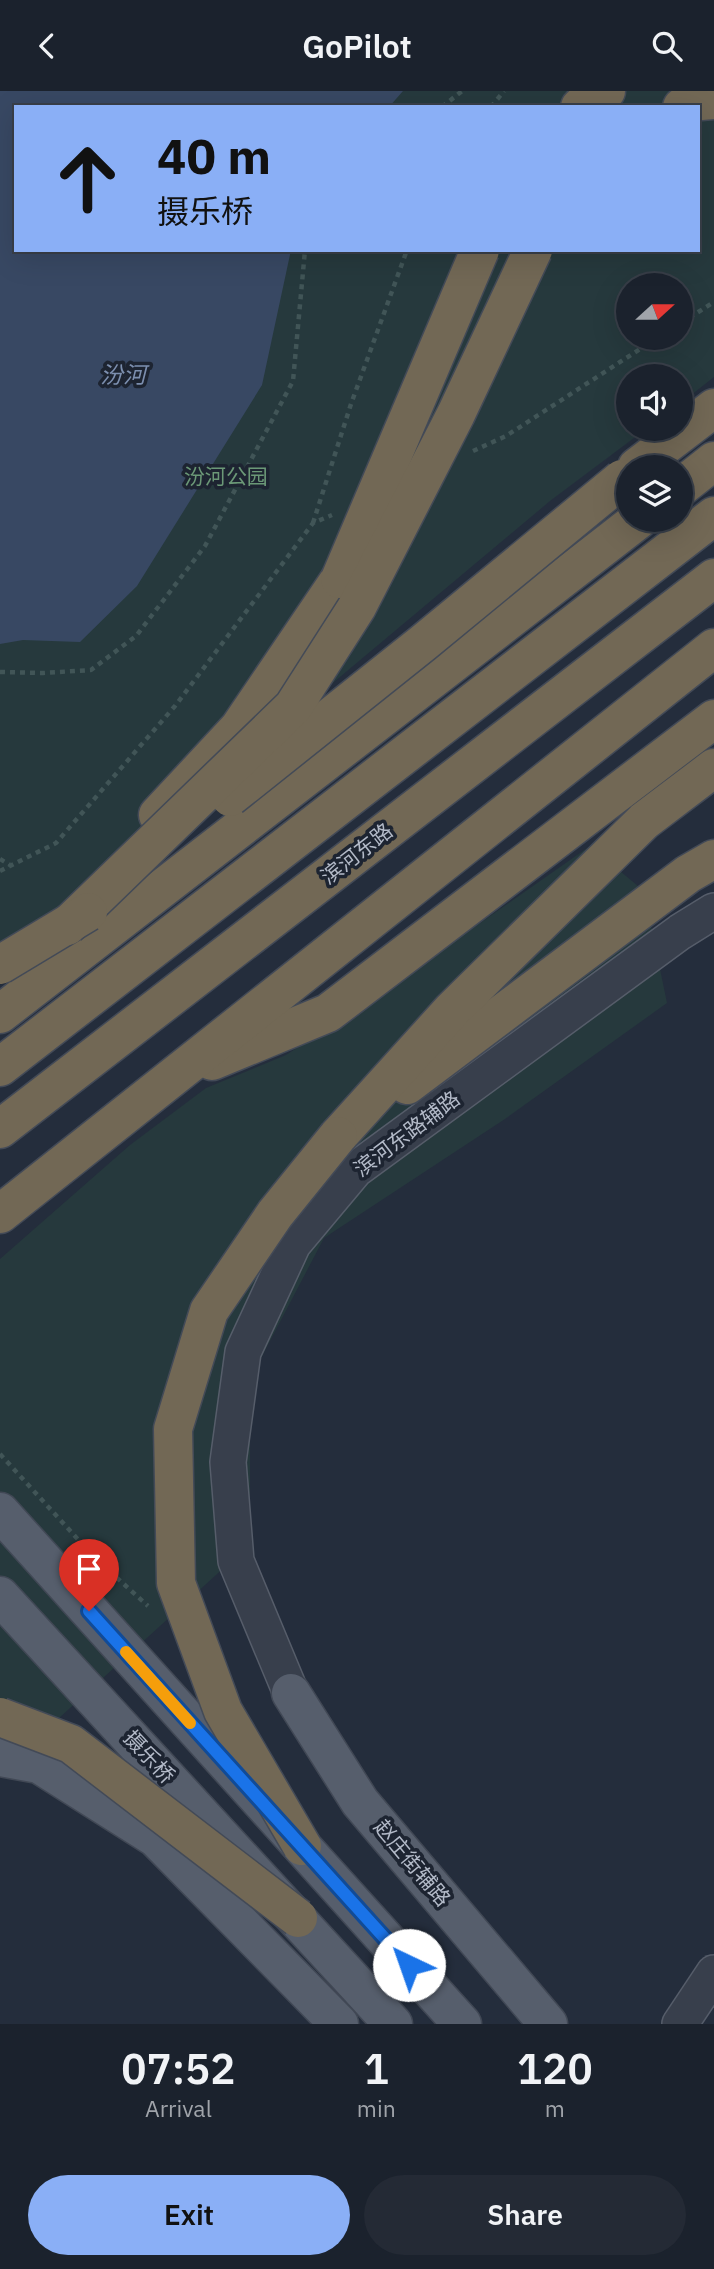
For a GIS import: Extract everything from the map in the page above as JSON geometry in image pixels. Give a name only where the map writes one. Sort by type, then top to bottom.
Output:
[{"type":"highway","points":[[582,105],[606,91]]},
{"type":"highway","points":[[685,105],[689,102],[714,100]]},
{"type":"highway","points":[[0,983],[239,729],[340,579],[479,252]]},
{"type":"highway","points":[[67,926],[293,707],[363,595],[456,414],[532,252]]},
{"type":"highway","points":[[653,455],[714,408]]},
{"type":"highway","points":[[693,478],[714,461]]},
{"type":"highway","points":[[0,965],[80,919],[616,484]]},
{"type":"highway","points":[[0,1067],[714,516]]},
{"type":"highway","points":[[0,1014],[623,532]]},
{"type":"highway","name":"滨河东路","points":[[0,1129],[714,578]]},
{"type":"highway","points":[[0,1214],[714,647]]},
{"type":"highway","points":[[168,1080],[328,1013],[698,737],[714,719]]},
{"type":"highway","points":[[302,1846],[223,1711],[176,1583],[173,1429],[209,1311],[275,1214],[338,1136],[452,1010],[644,821],[714,768]]},
{"type":"highway","points":[[338,1136],[688,874],[714,859]]},
{"type":"highway","points":[[0,1717],[71,1744],[298,1918]]},
{"type":"main road","points":[[0,1512],[462,2024]]},
{"type":"main road","name":"摄乐桥","points":[[0,1596],[393,2024]]},
{"type":"main road","name":"赵庄街辅路","points":[[291,1693],[360,1802],[548,2024]]},
{"type":"main road","points":[[0,1758],[39,1763],[156,1838],[339,2024]]},
{"type":"street","name":"滨河东路辅路","points":[[291,1693],[236,1561],[228,1462],[243,1352],[293,1244],[355,1170],[680,932],[714,911]]},
{"type":"street","points":[[680,2024],[714,1973]]},
{"type":"street","points":[[701,2024],[714,2005]]},
{"type":"path","points":[[444,105],[462,91]]},
{"type":"path","points":[[493,105],[505,91]]},
{"type":"path","points":[[0,672],[91,670],[136,636],[205,546],[293,381],[305,252]]},
{"type":"path","points":[[313,523],[351,404],[406,252]]},
{"type":"path","points":[[693,315],[714,302]]},
{"type":"path","points":[[0,859],[11,865]]},
{"type":"path","points":[[0,1454],[95,1558],[156,1614]]},
{"type":"green space","name":"汾河公园","points":[[0,91],[714,91],[714,377],[693,394],[693,364],[616,364],[616,441],[630,441],[550,501],[0,962]]},
{"type":"green space","points":[[590,846],[644,891],[667,1003],[505,1119],[324,1238],[250,1379],[250,1544],[58,1719],[0,1701],[0,1259],[130,1145],[206,1088],[286,1055],[376,996]]},
{"type":"water","name":"汾河","points":[[0,91],[403,91],[391,105],[14,105],[14,252],[291,252],[262,385],[137,586],[80,642],[23,640],[0,644]]},
{"type":"slow traffic","points":[[126,1652],[190,1723]]},
{"type":"route","points":[[89,1611],[409,1965]]}]
